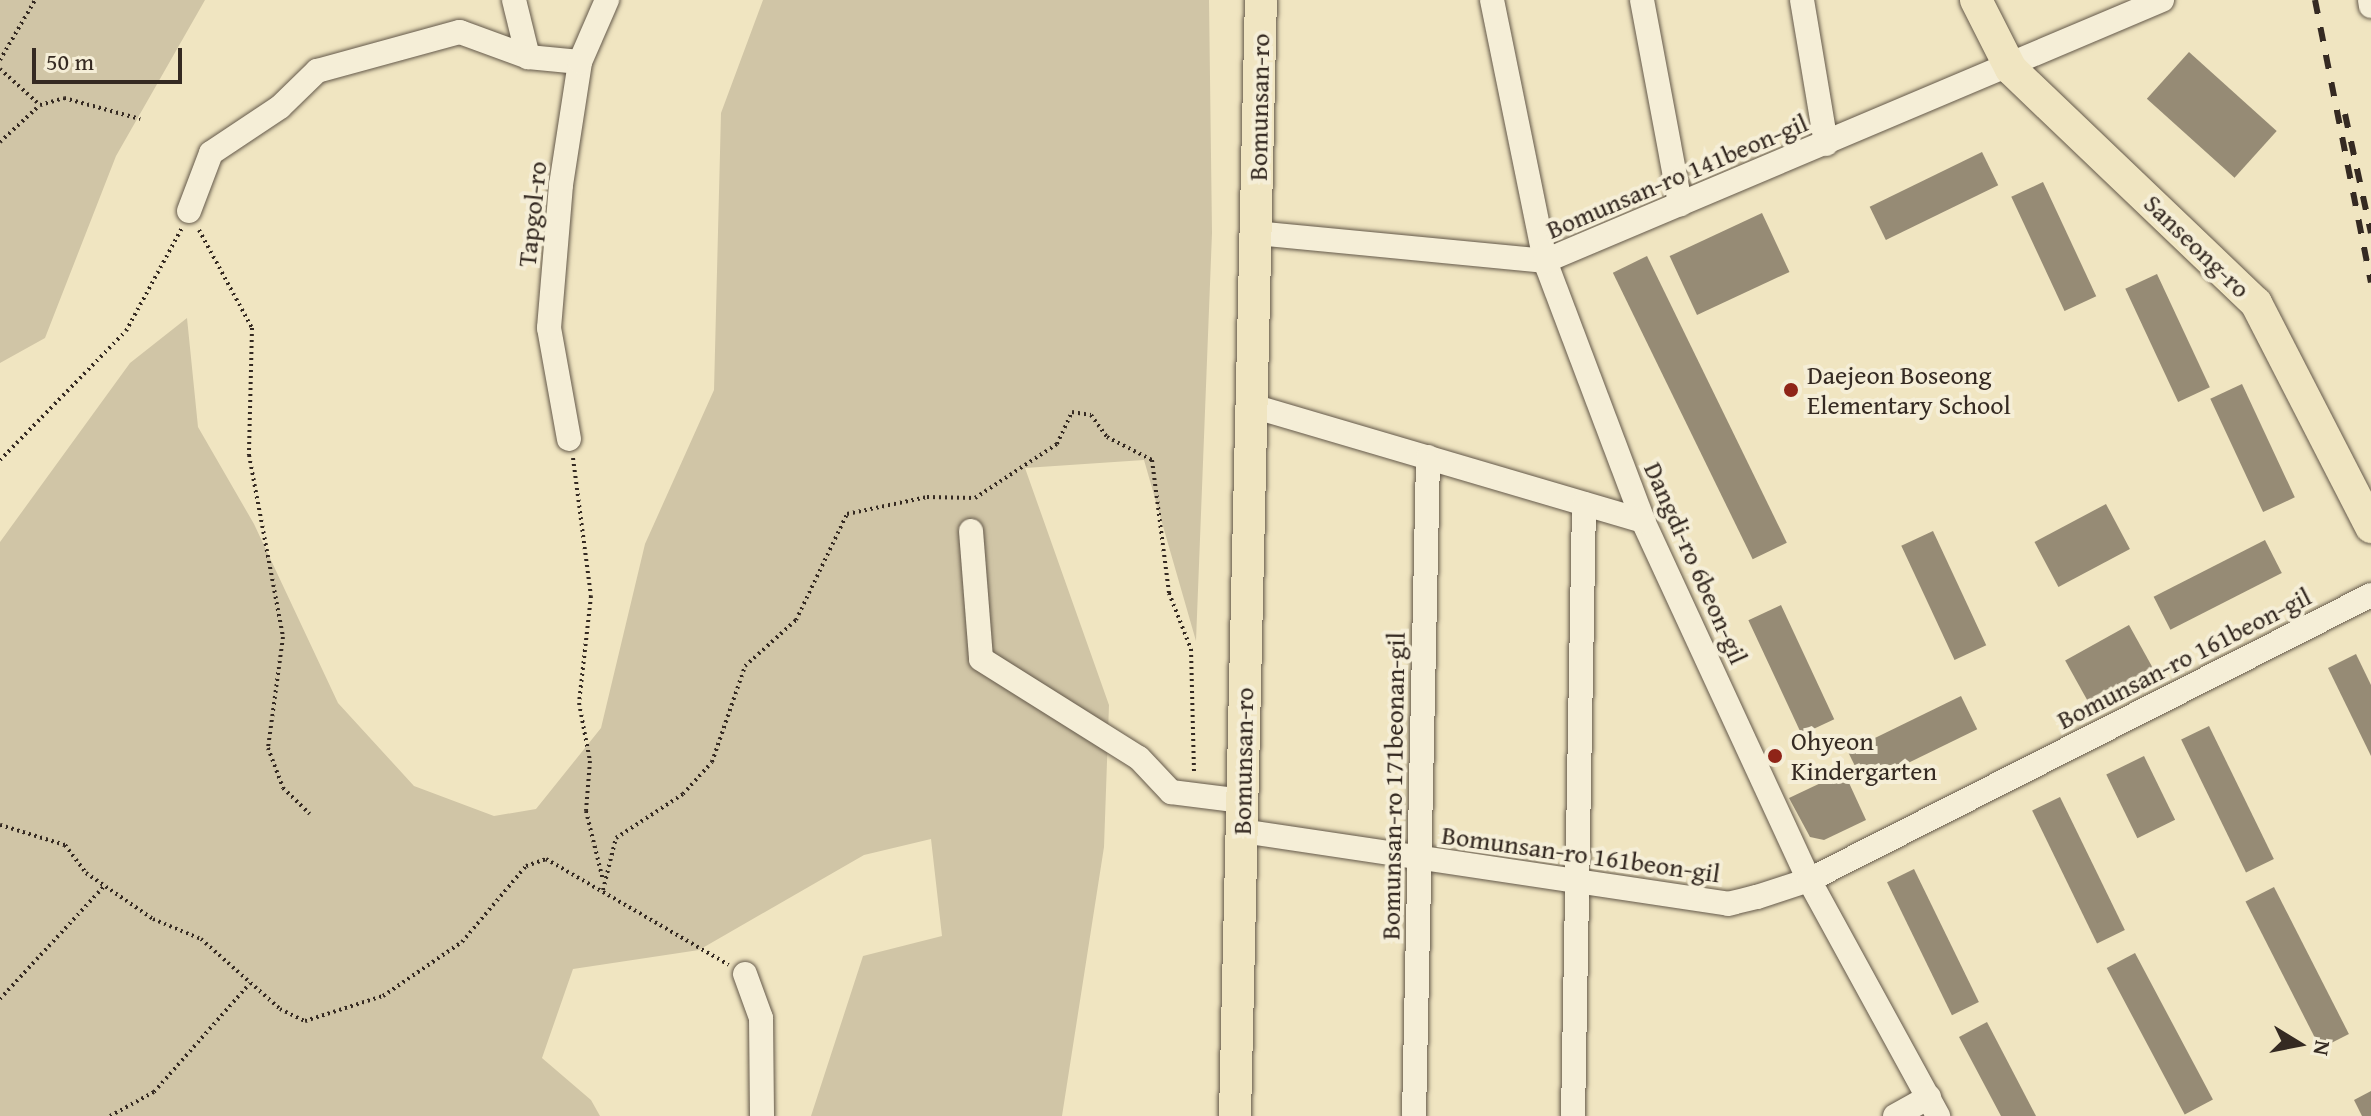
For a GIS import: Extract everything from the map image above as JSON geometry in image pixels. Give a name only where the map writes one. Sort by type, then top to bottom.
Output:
[{"type":"main road","name":"Bomunsan-ro","points":[[1235,1116],[1261,0]]},
{"type":"main road","name":"Sanseong-ro","points":[[1976,0],[2011,69],[2256,303],[2371,527]]},
{"type":"street","points":[[514,0],[528,57]]},
{"type":"street","name":"Tapgol-ro","points":[[569,439],[549,328],[580,62],[607,0]]},
{"type":"street","name":"Dangdi-ro 6beon-gil","points":[[1492,0],[1545,261],[1643,521],[1809,880],[1933,1107]]},
{"type":"street","points":[[1642,0],[1680,204]]},
{"type":"street","points":[[1802,0],[1826,144]]},
{"type":"street","name":"Bomunsan-ro 141beon-gil","points":[[1256,233],[1545,261],[2011,69],[2162,0]]},
{"type":"street","points":[[2370,0],[2371,6]]},
{"type":"street","points":[[189,211],[211,153],[280,107],[317,71],[460,32],[528,57],[580,62]]},
{"type":"street","points":[[1252,406],[1643,521]]},
{"type":"street","name":"Bomunsan-ro 171beonan-gil","points":[[1414,1116],[1428,457]]},
{"type":"street","points":[[1573,1116],[1584,504]]},
{"type":"street","name":"Bomunsan-ro 161beon-gil","points":[[971,531],[981,659],[1139,758],[1171,792],[1193,795],[1242,816],[1419,859],[1728,904],[1809,880],[2371,595]]},
{"type":"street","points":[[745,974],[761,1018],[762,1116]]},
{"type":"street","points":[[1895,1116],[1933,1107]]},
{"type":"path","points":[[0,60],[35,0]]},
{"type":"path","points":[[0,69],[40,105]]},
{"type":"path","points":[[0,142],[40,105],[72,98],[140,119]]},
{"type":"path","points":[[0,460],[126,331],[189,211]]},
{"type":"path","points":[[189,211],[252,328],[249,455],[283,637],[268,748],[283,788],[310,814]]},
{"type":"path","points":[[603,890],[616,838],[683,794],[712,762],[745,666],[796,620],[847,514],[927,497],[975,498],[1057,444],[1072,412],[1083,410],[1107,437],[1152,460],[1169,593],[1191,649],[1193,795]]},
{"type":"path","points":[[569,439],[591,596],[579,703],[590,761],[586,811],[603,890]]},
{"type":"path","points":[[0,825],[65,845],[86,873],[153,919],[201,939],[294,1018],[321,1019],[383,996],[462,942],[532,863],[557,861],[745,974]]},
{"type":"path","points":[[0,999],[106,884]]},
{"type":"path","points":[[110,1116],[154,1092],[250,983]]},
{"type":"shaded area","points":[[0,0],[205,0],[116,156],[45,338],[0,363]]},
{"type":"shaded area","points":[[763,0],[1209,0],[1212,233],[1196,641],[1144,460],[1025,468],[1109,705],[1104,847],[1062,1116],[811,1116],[863,956],[942,936],[931,839],[864,855],[699,950],[573,969],[542,1058],[591,1100],[600,1116],[0,1116],[0,542],[130,363],[187,318],[198,427],[254,524],[338,703],[414,786],[494,816],[536,809],[601,728],[645,544],[714,390],[721,113]]},
{"type":"building","points":[[2189,52],[2277,131],[2235,178],[2147,99]]},
{"type":"building","points":[[1982,152],[1998,185],[1886,240],[1870,207]]},
{"type":"building","points":[[2043,182],[2096,296],[2065,311],[2011,197]]},
{"type":"building","points":[[1762,213],[1789,272],[1697,315],[1670,256]]},
{"type":"building","points":[[1647,256],[1787,543],[1753,559],[1613,273]]},
{"type":"building","points":[[2157,274],[2210,387],[2178,402],[2125,289]]},
{"type":"building","points":[[2242,384],[2295,497],[2263,512],[2210,399]]},
{"type":"building","points":[[2106,504],[2130,549],[2058,587],[2034,542]]},
{"type":"building","points":[[1933,531],[1986,645],[1955,660],[1901,546]]},
{"type":"building","points":[[2265,540],[2282,573],[2170,630],[2154,597]]},
{"type":"building","points":[[1781,605],[1834,719],[1802,734],[1748,620]]},
{"type":"building","points":[[2129,625],[2153,669],[2089,704],[2065,660]]},
{"type":"building","points":[[2356,654],[2371,685],[2371,756],[2328,668]]},
{"type":"building","points":[[1961,696],[1977,729],[1864,784],[1848,751]]},
{"type":"building","points":[[2209,726],[2274,859],[2246,873],[2181,740]]},
{"type":"building","points":[[2144,756],[2175,820],[2137,838],[2106,774]]},
{"type":"building","points":[[1844,772],[1866,820],[1824,840],[1810,837],[1789,798]]},
{"type":"building","points":[[2060,797],[2125,930],[2097,944],[2032,811]]},
{"type":"building","points":[[1914,869],[1979,1002],[1952,1015],[1887,882]]},
{"type":"building","points":[[2274,887],[2349,1034],[2320,1049],[2245,902]]},
{"type":"building","points":[[2135,953],[2213,1100],[2185,1115],[2107,968]]},
{"type":"building","points":[[1987,1022],[2036,1116],[2001,1116],[1959,1037]]},
{"type":"building","points":[[2371,1091],[2371,1116],[2362,1116],[2354,1100]]},
{"type":"railway","points":[[2315,0],[2371,282]]},
{"type":"railway","points":[[2345,114],[2371,233]]},
{"type":"place","name":"Daejeon Boseong Elementary School","points":[[1791,390]]},
{"type":"place","name":"Ohyeon Kindergarten","points":[[1775,756]]}]
